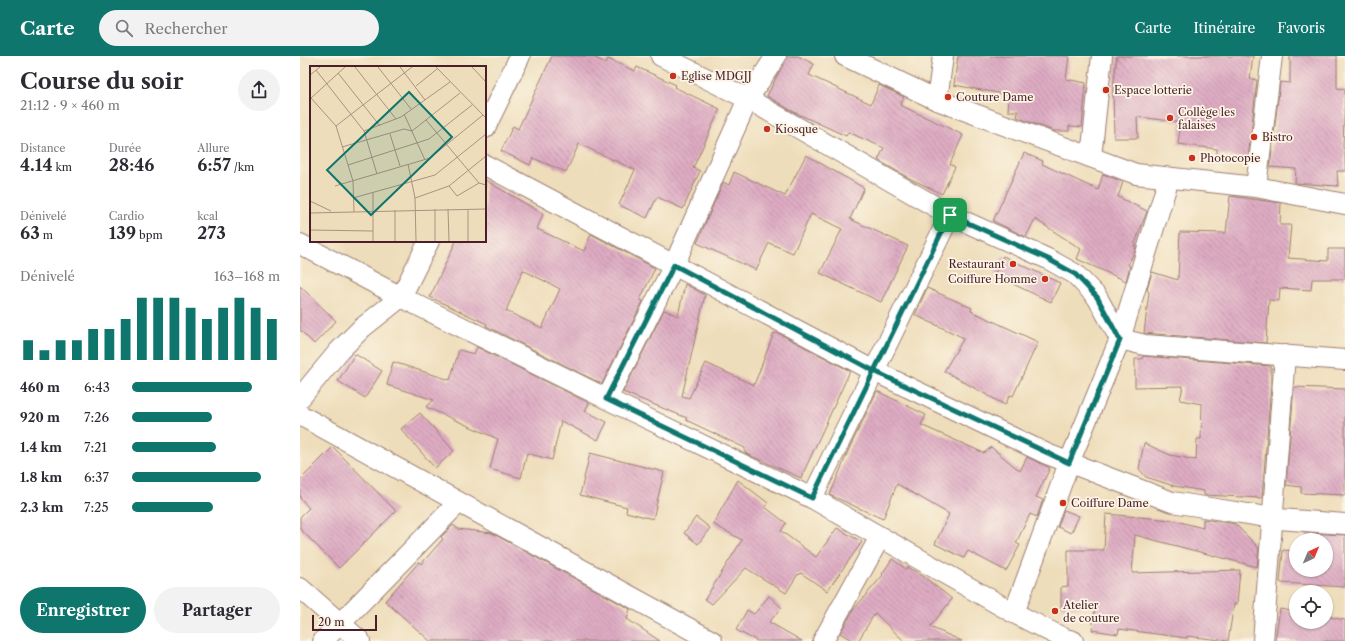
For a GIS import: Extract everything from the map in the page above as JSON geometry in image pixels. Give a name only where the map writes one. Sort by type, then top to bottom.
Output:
[{"type":"street","points":[[486,126],[520,56]]},
{"type":"street","points":[[661,56],[748,99],[950,215],[1048,259],[1075,274],[1097,297],[1120,340]]},
{"type":"street","points":[[606,399],[674,265],[748,99],[776,56]]},
{"type":"street","points":[[845,56],[936,100],[1136,174],[1256,188],[1345,204]]},
{"type":"street","points":[[936,100],[943,56]]},
{"type":"street","points":[[1091,157],[1102,56]]},
{"type":"street","points":[[1256,188],[1272,56]]},
{"type":"street","points":[[486,166],[874,371],[1069,463],[1172,502],[1272,518],[1345,524]]},
{"type":"street","points":[[1014,613],[1069,463],[1120,340],[1169,178]]},
{"type":"street","points":[[812,498],[950,215]]},
{"type":"street","points":[[300,398],[339,351],[362,328],[401,297],[428,242]]},
{"type":"street","points":[[300,244],[401,297],[606,399],[812,498],[1014,613],[1073,641]]},
{"type":"street","points":[[1120,340],[1145,345],[1345,360]]},
{"type":"street","points":[[1263,641],[1285,355]]},
{"type":"street","points":[[300,415],[712,641]]},
{"type":"street","points":[[323,641],[458,503]]},
{"type":"street","points":[[823,641],[880,537]]},
{"type":"street","points":[[300,588],[360,641]]},
{"type":"building","points":[[552,56],[591,56],[606,63],[608,59],[635,71],[637,67],[676,85],[674,87],[720,109],[693,168],[700,171],[683,209],[657,197],[647,218],[619,205],[635,170],[579,144],[566,172],[533,158],[530,165],[501,151],[513,126],[518,129]]},
{"type":"building","points":[[787,56],[798,56],[814,64],[809,75],[871,104],[879,85],[904,97],[900,105],[963,135],[950,164],[955,167],[942,194],[907,177],[878,160],[884,148],[848,132],[846,136],[794,112],[767,96]]},
{"type":"building","points":[[958,56],[1069,56],[1066,79],[1086,83],[1082,127],[1069,126],[1069,131],[1054,131],[1017,117],[1018,111],[1008,111],[1009,95],[954,85]]},
{"type":"building","points":[[1117,56],[1253,56],[1250,79],[1257,80],[1248,159],[1217,154],[1217,149],[1178,144],[1181,122],[1137,117],[1138,138],[1114,138],[1113,89]]},
{"type":"building","points":[[1290,56],[1337,56],[1337,88],[1345,89],[1343,149],[1345,149],[1345,171],[1337,171],[1338,186],[1295,183],[1296,169],[1270,167],[1280,82],[1290,83]]},
{"type":"building","points":[[1024,153],[1043,161],[1042,164],[1098,190],[1103,174],[1123,182],[1118,197],[1147,211],[1134,246],[1136,246],[1135,250],[1128,265],[1130,266],[1126,281],[1077,259],[1081,249],[1035,219],[1026,237],[993,221]]},
{"type":"building","points":[[806,155],[864,188],[850,219],[908,246],[881,302],[820,273],[842,229],[811,214],[793,253],[769,243],[756,270],[697,243],[723,182],[729,185],[734,172],[785,196]]},
{"type":"building","points":[[486,181],[543,214],[537,229],[584,251],[591,234],[655,268],[640,300],[643,301],[602,384],[486,326],[487,324],[430,297],[456,242],[486,242]],"holes":[[[523,270],[560,289],[542,328],[506,311]]]},
{"type":"building","points":[[1230,196],[1281,203],[1280,225],[1291,225],[1288,258],[1328,261],[1328,249],[1345,249],[1345,279],[1312,279],[1311,290],[1280,288],[1279,301],[1269,300],[1266,343],[1144,333],[1149,292],[1147,290],[1152,272],[1178,280],[1180,232],[1226,233]]},
{"type":"building","points":[[1003,256],[1060,283],[1051,302],[994,275]]},
{"type":"building","points":[[685,284],[705,295],[682,396],[689,398],[706,363],[754,385],[774,333],[780,334],[850,371],[801,478],[745,453],[745,448],[686,420],[687,418],[623,392],[664,310],[678,316]]},
{"type":"building","points":[[300,286],[336,321],[314,344],[300,330]]},
{"type":"building","points":[[927,288],[972,308],[971,311],[1038,342],[1013,396],[1010,395],[1005,405],[944,371],[964,338],[915,315]]},
{"type":"building","points":[[477,347],[589,403],[585,411],[607,422],[598,440],[561,421],[552,460],[527,453],[521,478],[490,469],[498,439],[426,407],[434,400],[387,385],[393,362],[450,380],[459,350],[474,354]]},
{"type":"building","points":[[355,354],[382,371],[365,398],[338,381]]},
{"type":"building","points":[[1143,356],[1271,366],[1271,385],[1262,498],[1204,495],[1204,491],[1174,486],[1146,477],[1139,469],[1144,443],[1170,455],[1196,460],[1197,439],[1201,439],[1202,404],[1180,400],[1183,386],[1135,387],[1135,359],[1142,359]]},
{"type":"building","points":[[1294,387],[1345,389],[1345,495],[1301,493],[1301,487],[1286,485]]},
{"type":"building","points":[[877,391],[926,415],[921,425],[984,453],[991,447],[1020,471],[1027,457],[1050,468],[1036,497],[1043,500],[1037,517],[1030,514],[1016,543],[1020,545],[1006,571],[968,551],[964,558],[935,544],[949,514],[897,484],[883,519],[830,495],[849,449]]},
{"type":"building","points":[[420,413],[454,451],[435,468],[401,429]]},
{"type":"building","points":[[333,447],[396,511],[339,568],[300,529],[300,517],[309,508],[300,498],[300,480]]},
{"type":"building","points":[[590,453],[664,472],[653,519],[626,512],[627,507],[580,495]]},
{"type":"building","points":[[738,480],[768,503],[765,507],[786,523],[781,531],[816,557],[837,528],[862,542],[827,591],[801,573],[799,575],[798,574],[786,593],[746,568],[712,604],[705,599],[742,540],[713,524]]},
{"type":"building","points":[[1064,510],[1079,516],[1071,533],[1058,527]]},
{"type":"building","points":[[1106,514],[1172,520],[1203,528],[1203,519],[1235,524],[1259,548],[1257,567],[1135,535],[1132,573],[1240,570],[1237,604],[1234,604],[1228,641],[1187,636],[1187,638],[1119,629],[1118,634],[1092,630],[1095,607],[1061,607],[1061,587],[1068,586],[1068,550],[1104,550]]},
{"type":"building","points":[[696,517],[710,528],[698,544],[684,533]]},
{"type":"building","points":[[453,525],[458,529],[492,533],[630,609],[627,619],[660,641],[430,641],[385,601],[419,562],[421,564],[443,539],[441,537]]},
{"type":"building","points":[[1333,534],[1345,535],[1345,587],[1280,582],[1283,550],[1289,550],[1289,577],[1333,577]]},
{"type":"building","points":[[892,559],[906,569],[907,567],[923,576],[952,599],[930,627],[962,641],[904,641],[875,613],[858,641],[853,641],[840,633],[854,609],[883,575],[882,574]]},
{"type":"building","points":[[769,596],[782,608],[769,622],[802,641],[757,641],[736,630],[747,610],[754,614]]},
{"type":"building","points":[[1280,609],[1289,611],[1289,629],[1333,629],[1333,617],[1345,620],[1345,641],[1275,641]]},
{"type":"place","name":"Eglise MDGJJ","points":[[673,76]]},
{"type":"place","name":"Espace lotterie","points":[[1106,90]]},
{"type":"place","name":"Couture Dame","points":[[948,97]]},
{"type":"place","name":"Collège les falaises","points":[[1170,118]]},
{"type":"place","name":"Kiosque","points":[[767,129]]},
{"type":"place","name":"Bistro","points":[[1254,137]]},
{"type":"place","name":"Photocopie","points":[[1192,158]]},
{"type":"place","name":"Restaurant","points":[[1013,264]]},
{"type":"place","name":"Coiffure Homme","points":[[1045,279]]},
{"type":"place","name":"Coiffure Dame","points":[[1063,503]]},
{"type":"place","name":"Atelier de couture","points":[[1055,611]]},
{"type":"route","points":[[950,215],[874,371],[812,498],[606,399],[674,265],[874,371],[1047,454],[1069,463],[1120,340],[1097,297],[1075,274],[1048,259],[950,215]]}]
